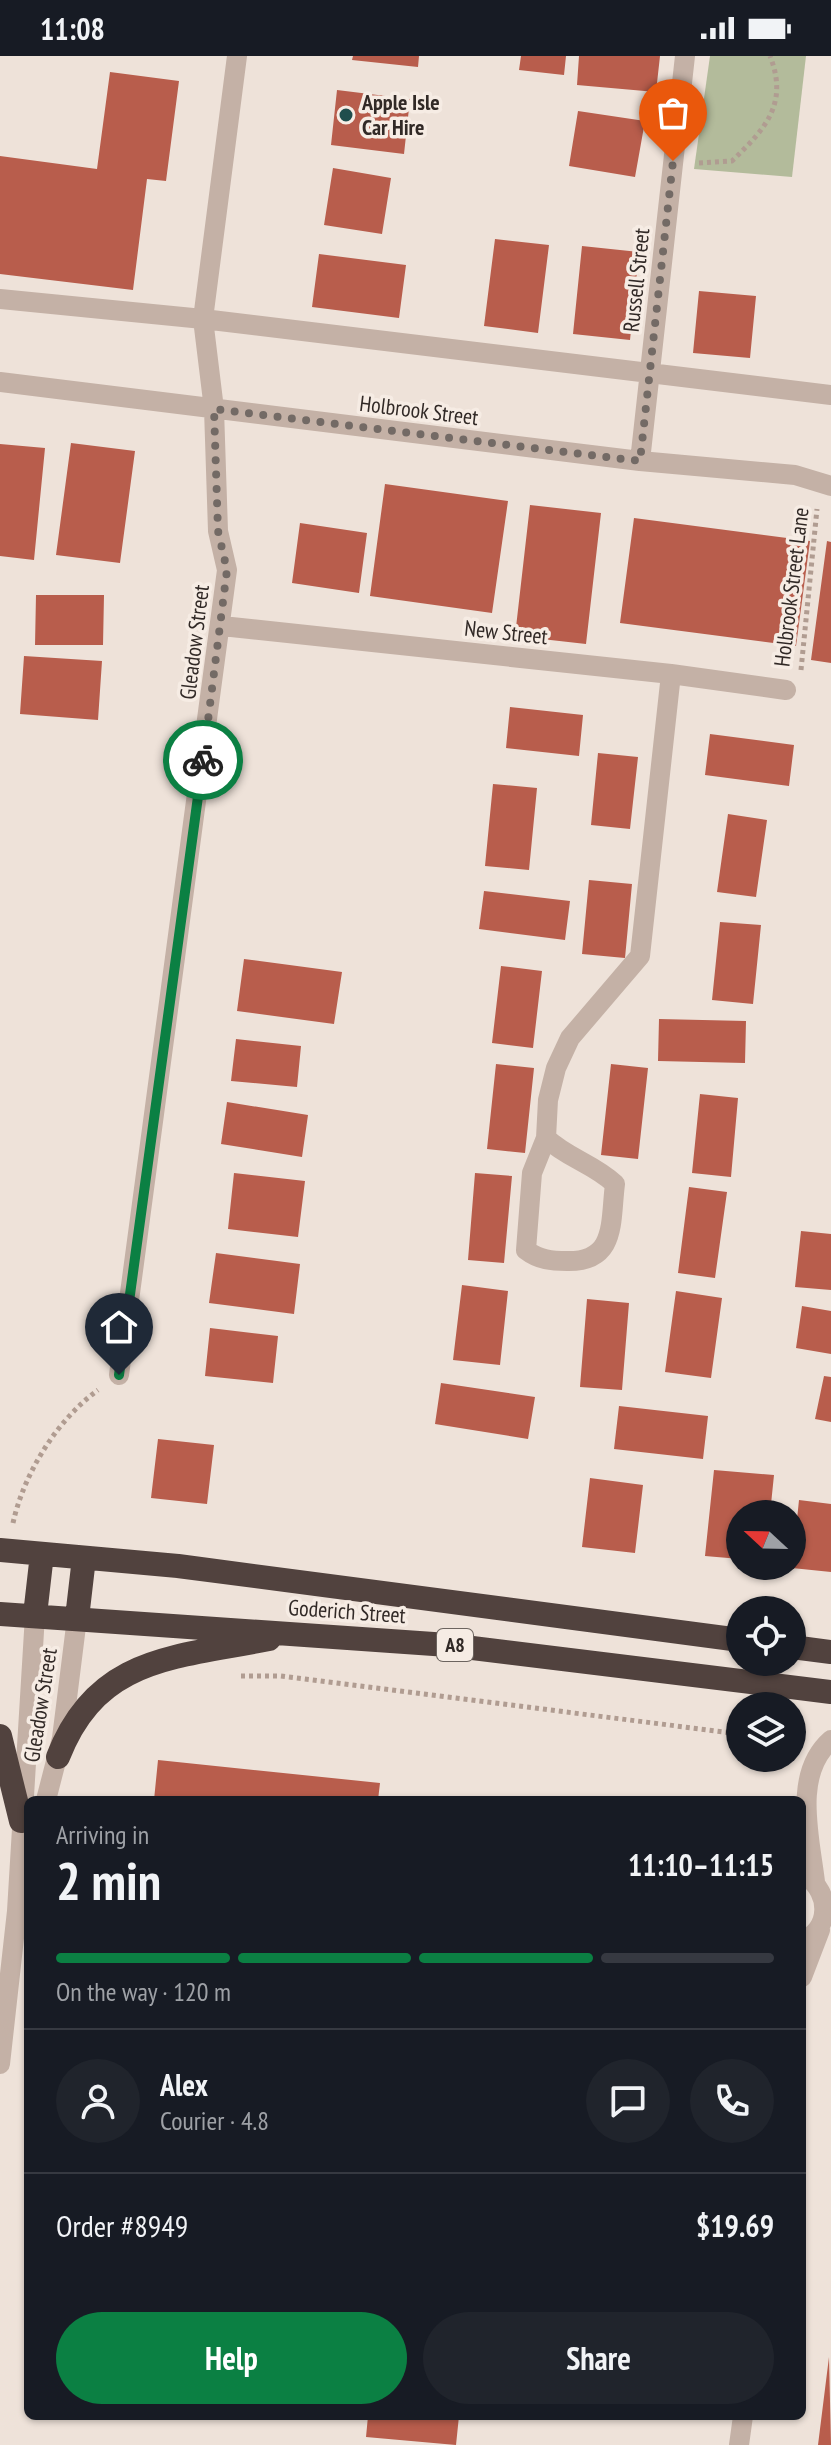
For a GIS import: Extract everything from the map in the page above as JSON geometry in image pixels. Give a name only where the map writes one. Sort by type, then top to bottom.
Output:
[{"type":"highway","name":"Goderich Street","points":[[3,1551],[178,1566],[726,1638]]},
{"type":"highway","points":[[35,1615],[42,1554]]},
{"type":"highway","points":[[77,1618],[84,1558]]},
{"type":"highway","name":"Goderich Street","points":[[0,1614],[463,1646],[831,1692]]},
{"type":"highway","points":[[58,1757],[84,1706],[119,1678],[147,1666],[298,1634]]},
{"type":"highway","points":[[806,1649],[831,1652]]},
{"type":"highway","points":[[0,1736],[21,1821]]},
{"type":"street","name":"Gleadow Street","points":[[119,1375],[222,626],[227,570],[218,531],[214,409],[203,319],[237,56]]},
{"type":"street","name":"Russell Street","points":[[640,461],[685,56]]},
{"type":"street","points":[[0,299],[203,319],[831,395]]},
{"type":"street","name":"Holbrook Street","points":[[0,382],[640,461],[795,475],[825,485]]},
{"type":"street","name":"New Street","points":[[222,626],[671,674],[786,690]]},
{"type":"street","points":[[546,1138],[564,1154],[601,1171],[615,1184],[608,1240],[601,1253],[584,1261],[536,1257],[526,1250],[532,1173],[546,1138],[553,1079],[570,1038],[640,956],[671,674]]},
{"type":"street","name":"Gleadow Street","points":[[12,1779],[35,1615]]},
{"type":"street","name":"Gleadow Street","points":[[48,1792],[58,1757],[77,1618]]},
{"type":"street","points":[[806,1967],[823,1922],[826,1901],[809,1879],[806,1803],[814,1760],[831,1740]]},
{"type":"street","points":[[12,1779],[48,1792]]},
{"type":"street","points":[[0,2064],[17,1911],[21,1821]]},
{"type":"street","points":[[17,1911],[24,1884]]},
{"type":"street","points":[[806,1939],[818,1932],[823,1922]]},
{"type":"street","points":[[739,2445],[742,2420]]},
{"type":"path","points":[[673,161],[732,161],[752,141],[769,120],[777,99],[777,75],[770,56]]},
{"type":"path","name":"Holbrook Street Lane","points":[[786,690],[801,674],[825,485]]},
{"type":"path","points":[[3,1551],[19,1492],[72,1409],[119,1375]]},
{"type":"path","points":[[238,1677],[281,1676],[726,1732]]},
{"type":"green space","points":[[710,56],[806,56],[792,177],[694,169]]},
{"type":"building","points":[[353,56],[419,56],[418,67],[352,60]]},
{"type":"building","points":[[521,56],[566,56],[564,75],[519,70]]},
{"type":"building","points":[[579,56],[660,56],[656,92],[577,85]]},
{"type":"building","points":[[110,72],[179,81],[166,181],[147,179],[133,290],[0,274],[0,156],[97,169]]},
{"type":"building","points":[[337,90],[410,99],[404,154],[331,145]]},
{"type":"building","points":[[578,111],[645,121],[635,177],[569,166]]},
{"type":"building","points":[[333,168],[391,178],[382,234],[324,225]]},
{"type":"building","points":[[495,239],[549,245],[538,333],[484,326]]},
{"type":"building","points":[[582,246],[639,252],[630,340],[573,334]]},
{"type":"building","points":[[319,254],[406,265],[399,318],[312,307]]},
{"type":"building","points":[[699,291],[756,296],[750,358],[693,353]]},
{"type":"building","points":[[71,443],[135,451],[120,563],[56,555]]},
{"type":"building","points":[[0,444],[45,448],[34,560],[0,556]]},
{"type":"building","points":[[385,484],[508,501],[492,613],[370,596]]},
{"type":"building","points":[[530,505],[601,513],[586,644],[515,636]]},
{"type":"building","points":[[634,518],[810,541],[796,646],[620,623]]},
{"type":"building","points":[[300,523],[367,533],[359,593],[292,583]]},
{"type":"building","points":[[827,541],[831,542],[831,663],[811,660]]},
{"type":"building","points":[[36,595],[104,595],[103,645],[35,645]]},
{"type":"building","points":[[24,656],[102,661],[98,720],[20,714]]},
{"type":"building","points":[[510,707],[583,715],[579,756],[506,748]]},
{"type":"building","points":[[710,734],[794,745],[789,786],[705,775]]},
{"type":"building","points":[[598,753],[638,757],[630,829],[591,825]]},
{"type":"building","points":[[493,784],[537,788],[529,870],[485,866]]},
{"type":"building","points":[[728,814],[767,820],[756,897],[717,892]]},
{"type":"building","points":[[589,880],[632,884],[625,958],[582,954]]},
{"type":"building","points":[[484,891],[570,901],[565,940],[479,929]]},
{"type":"building","points":[[720,922],[761,925],[753,1004],[712,1000]]},
{"type":"building","points":[[244,959],[342,972],[334,1024],[237,1011]]},
{"type":"building","points":[[501,966],[542,971],[533,1048],[492,1043]]},
{"type":"building","points":[[659,1019],[746,1021],[745,1063],[658,1061]]},
{"type":"building","points":[[236,1039],[301,1046],[297,1087],[231,1081]]},
{"type":"building","points":[[496,1064],[534,1068],[525,1153],[487,1149]]},
{"type":"building","points":[[611,1064],[648,1068],[638,1159],[601,1155]]},
{"type":"building","points":[[700,1094],[738,1098],[731,1177],[692,1173]]},
{"type":"building","points":[[227,1102],[308,1115],[302,1157],[221,1144]]},
{"type":"building","points":[[234,1173],[305,1181],[298,1237],[228,1229]]},
{"type":"building","points":[[475,1173],[512,1176],[504,1263],[468,1260]]},
{"type":"building","points":[[689,1187],[727,1192],[715,1278],[678,1273]]},
{"type":"building","points":[[801,1231],[831,1234],[831,1290],[795,1287]]},
{"type":"building","points":[[216,1253],[300,1264],[294,1314],[209,1303]]},
{"type":"building","points":[[462,1285],[508,1291],[500,1365],[453,1360]]},
{"type":"building","points":[[676,1291],[722,1298],[711,1378],[665,1372]]},
{"type":"building","points":[[587,1299],[629,1303],[622,1390],[580,1387]]},
{"type":"building","points":[[802,1306],[831,1311],[831,1354],[796,1348]]},
{"type":"building","points":[[210,1328],[278,1336],[273,1383],[205,1376]]},
{"type":"building","points":[[824,1376],[831,1377],[831,1422],[815,1419]]},
{"type":"building","points":[[441,1383],[535,1397],[528,1439],[435,1424]]},
{"type":"building","points":[[619,1406],[708,1416],[703,1459],[614,1449]]},
{"type":"building","points":[[158,1439],[214,1445],[207,1504],[151,1498]]},
{"type":"building","points":[[714,1470],[774,1475],[771,1500],[726,1500],[726,1558],[705,1556]]},
{"type":"building","points":[[590,1478],[643,1485],[635,1553],[582,1547]]},
{"type":"building","points":[[806,1501],[831,1504],[831,1572],[806,1569]]},
{"type":"building","points":[[158,1760],[380,1783],[378,1796],[154,1796]]},
{"type":"building","points":[[829,2357],[831,2445],[818,2445]]},
{"type":"building","points":[[368,2420],[459,2420],[456,2445],[366,2437]]},
{"type":"way so far","points":[[203,760],[227,570],[218,531],[214,409],[640,461],[673,161]]},
{"type":"place","name":"Apple Isle Car Hire","points":[[346,115]]},
{"type":"route","points":[[119,1375],[203,760]]}]
